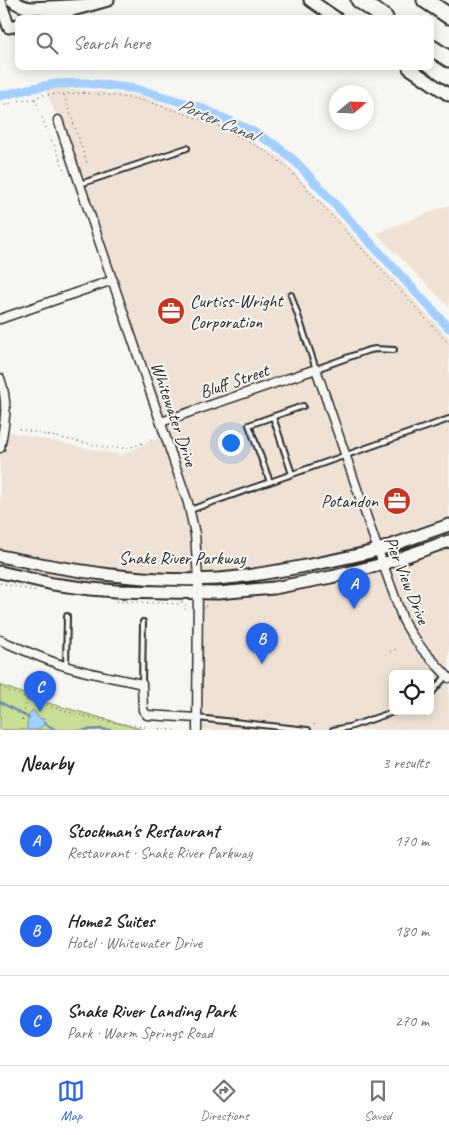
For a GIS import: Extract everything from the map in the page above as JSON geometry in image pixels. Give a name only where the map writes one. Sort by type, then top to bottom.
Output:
[{"type":"highway","points":[[359,0],[382,15]]},
{"type":"highway","points":[[425,0],[449,16]]},
{"type":"highway","points":[[434,49],[449,60]]},
{"type":"street","points":[[12,0],[24,7],[31,8],[88,6]]},
{"type":"street","points":[[55,15],[108,0]]},
{"type":"street","points":[[310,0],[332,15]]},
{"type":"street","points":[[0,2],[9,27]]},
{"type":"street","points":[[412,70],[449,95]]},
{"type":"street","name":"Whitewater Drive","points":[[58,120],[190,510],[195,534],[198,579],[197,730]]},
{"type":"street","points":[[0,319],[113,280]]},
{"type":"street","name":"Bluff Street","points":[[161,422],[316,369]]},
{"type":"street","name":"Pier View Drive","points":[[316,369],[403,620],[410,634],[448,677]]},
{"type":"street","points":[[0,378],[6,399],[6,413],[0,448]]},
{"type":"street","name":"Snake River Parkway","points":[[0,556],[104,575],[218,579],[252,575],[346,558],[378,550],[449,525]]},
{"type":"street","name":"Snake River Parkway","points":[[0,572],[53,584],[91,589],[218,593],[293,585],[331,577],[383,564],[449,541]]},
{"type":"street","points":[[0,640],[66,666],[142,684],[142,710],[147,715],[197,718]]},
{"type":"lane","points":[[80,184],[187,148]]},
{"type":"lane","points":[[291,294],[316,369],[366,351],[375,349],[394,350]]},
{"type":"lane","points":[[270,482],[249,425],[303,406]]},
{"type":"lane","points":[[273,417],[292,474]]},
{"type":"lane","points":[[190,510],[449,419]]},
{"type":"lane","points":[[66,666],[67,616]]},
{"type":"lane","points":[[142,684],[143,622]]},
{"type":"lane","points":[[434,691],[448,677]]},
{"type":"lane","points":[[333,730],[349,727],[389,713]]},
{"type":"lane","points":[[197,718],[308,730]]},
{"type":"path","points":[[0,106],[43,95],[84,93],[141,100],[218,126],[264,150],[287,167],[449,344]]},
{"type":"path","points":[[64,94],[88,166]]},
{"type":"path","points":[[35,98],[65,173]]},
{"type":"path","points":[[19,429],[108,448],[128,448],[152,440]]},
{"type":"path","points":[[390,652],[396,649]]},
{"type":"path","points":[[0,687],[70,713],[112,723],[175,730]]},
{"type":"path","points":[[22,720],[28,698]]},
{"type":"path","points":[[314,725],[315,721]]},
{"type":"shaded area","points":[[66,88],[140,96],[219,123],[280,157],[449,338],[449,730],[197,730],[198,592],[91,589],[0,572],[0,449],[4,431],[120,455],[166,435],[58,120],[45,89]]},
{"type":"shaded area","points":[[449,205],[449,307],[376,233]]},
{"type":"green space","points":[[0,685],[48,703],[144,730],[0,730]]},
{"type":"water","points":[[33,710],[46,721],[46,724],[36,730],[27,730],[28,717]]},
{"type":"waterway","name":"Porter Canal","points":[[0,96],[56,84],[86,83],[136,89],[199,107],[252,131],[275,145],[297,163],[449,328]]},
{"type":"waterway","points":[[0,702],[29,718]]},
{"type":"waterway","points":[[44,723],[56,730]]},
{"type":"waterway","points":[[85,730],[110,730]]},
{"type":"place","name":"Curtiss-Wright Corporation","points":[[171,311]]},
{"type":"place","name":"Potandon","points":[[397,501]]},
{"type":"place","name":"Stockman's Restaurant","points":[[354,609]]},
{"type":"place","name":"Home2 Suites","points":[[262,664]]},
{"type":"place","name":"Snake River Landing Park","points":[[40,712]]}]
